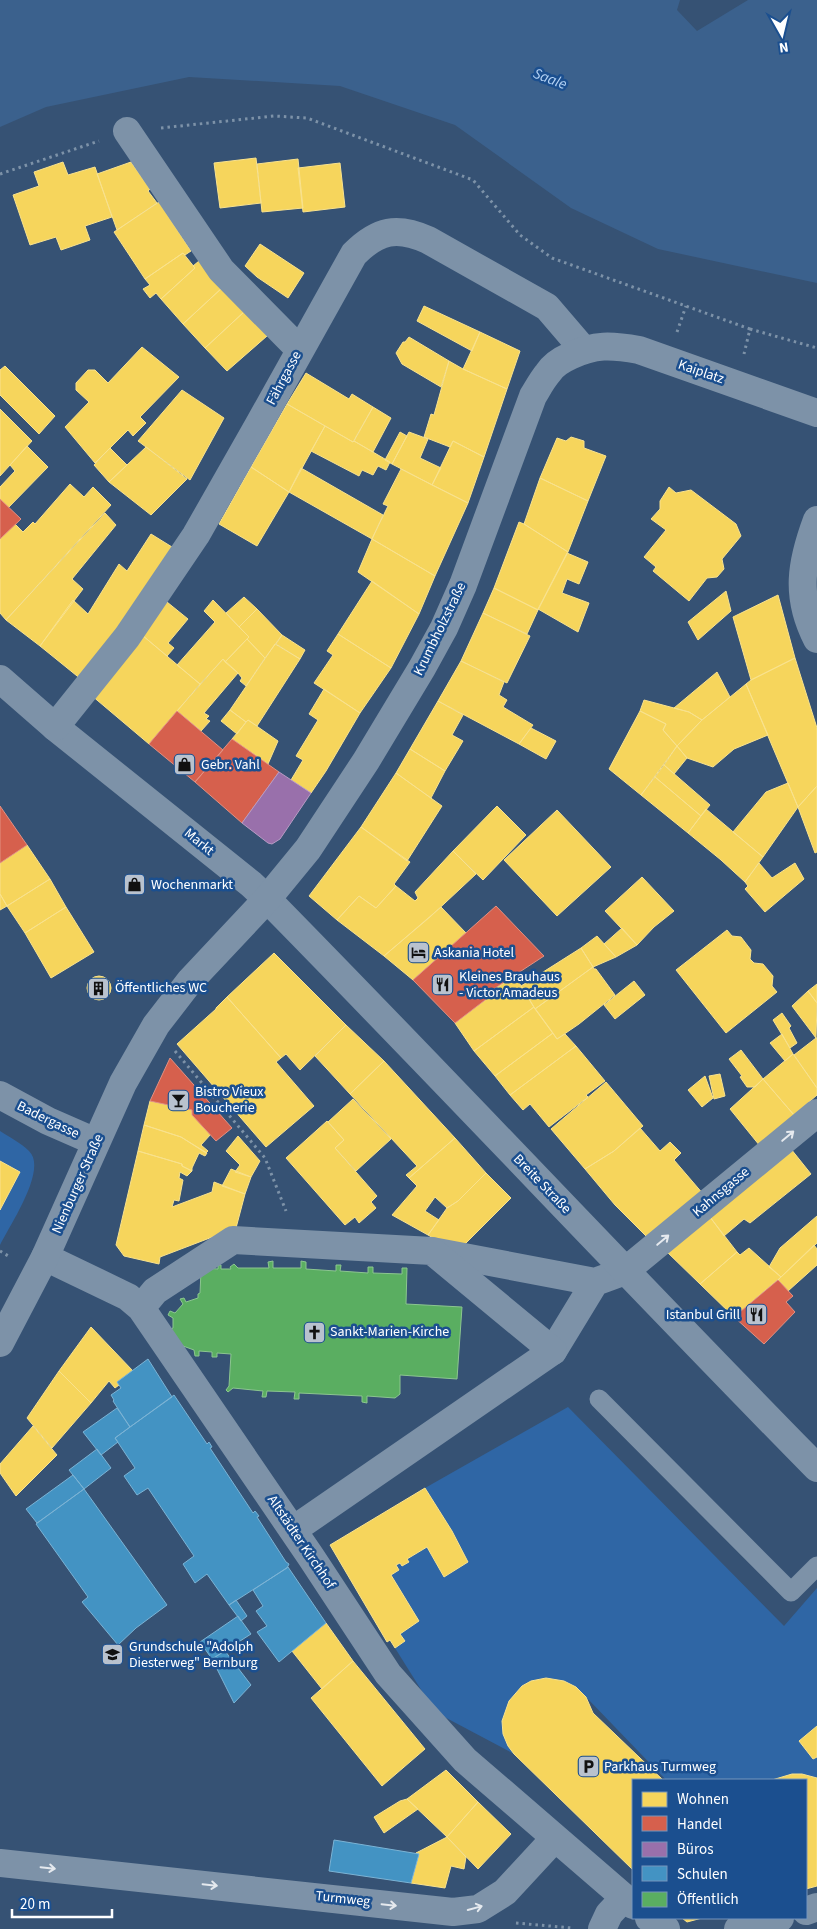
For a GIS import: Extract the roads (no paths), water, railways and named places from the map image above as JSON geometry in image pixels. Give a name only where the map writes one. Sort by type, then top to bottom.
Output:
[{"type":"street","points":[[128,131],[221,270],[299,350]]},
{"type":"street","name":"Fährgasse","points":[[55,727],[127,637],[196,534],[354,254],[373,237],[391,231],[411,232],[428,240],[547,307],[584,349]]},
{"type":"street","name":"Kaiplatz","points":[[584,349],[615,346],[638,350],[817,413]]},
{"type":"street","name":"Krumbholzstraße","points":[[267,899],[308,849],[361,769],[440,636],[484,531],[533,396],[549,371],[560,361],[584,349]]},
{"type":"street","points":[[817,520],[803,566],[803,594],[812,629],[817,639]]},
{"type":"street","name":"Markt","points":[[0,679],[55,727],[251,884],[267,899]]},
{"type":"street","name":"Nienburger Straße","points":[[0,1343],[45,1257],[150,1019],[190,981],[267,899]]},
{"type":"street","name":"Breite Straße","points":[[267,899],[407,1041],[625,1271],[817,1468]]},
{"type":"street","name":"Badergasse","points":[[0,1096],[48,1121],[96,1142]]},
{"type":"street","name":"Kahnsgasse","points":[[625,1271],[817,1112]]},
{"type":"street","points":[[141,1308],[155,1291],[234,1240],[432,1251],[594,1282],[625,1271]]},
{"type":"street","points":[[432,1251],[553,1351]]},
{"type":"street","name":"Altstädter Kirchhof","points":[[45,1257],[128,1297],[141,1308],[293,1530],[388,1674],[465,1760],[555,1838]]},
{"type":"street","points":[[293,1530],[553,1351],[594,1282]]},
{"type":"street","points":[[555,1838],[628,1902],[609,1914],[602,1929]]},
{"type":"street","name":"Turmweg","points":[[0,1863],[453,1912],[478,1909],[505,1892],[555,1838]]},
{"type":"street","points":[[651,1919],[666,1929]]},
{"type":"street","points":[[738,1929],[775,1919]]},
{"type":"lane","points":[[599,1398],[791,1592],[817,1566]]},
{"type":"water","name":"Saale","points":[[0,0],[680,0],[677,10],[697,31],[748,0],[817,0],[817,283],[658,249],[571,208],[455,125],[340,86],[189,77],[46,107],[0,127]]},
{"type":"place","name":"Gebr. Vahl","points":[[185,765]]},
{"type":"place","name":"Wochenmarkt","points":[[135,885]]},
{"type":"place","name":"Askania Hotel","points":[[418,953]]},
{"type":"place","name":"Kleines Brauhaus - Victor Amadeus","points":[[443,985]]},
{"type":"place","name":"Öffentliches WC","points":[[99,988]]},
{"type":"place","name":"Bistro Vieux Boucherie","points":[[179,1100]]},
{"type":"place","name":"Istanbul Grill","points":[[756,1315]]},
{"type":"place","name":"Sankt-Marien-Kirche","points":[[314,1332]]},
{"type":"place","name":"Grundschule \"Adolph Diesterweg\" Bernburg","points":[[113,1655]]},
{"type":"place","name":"Parkhaus Turmweg","points":[[588,1767]]}]
